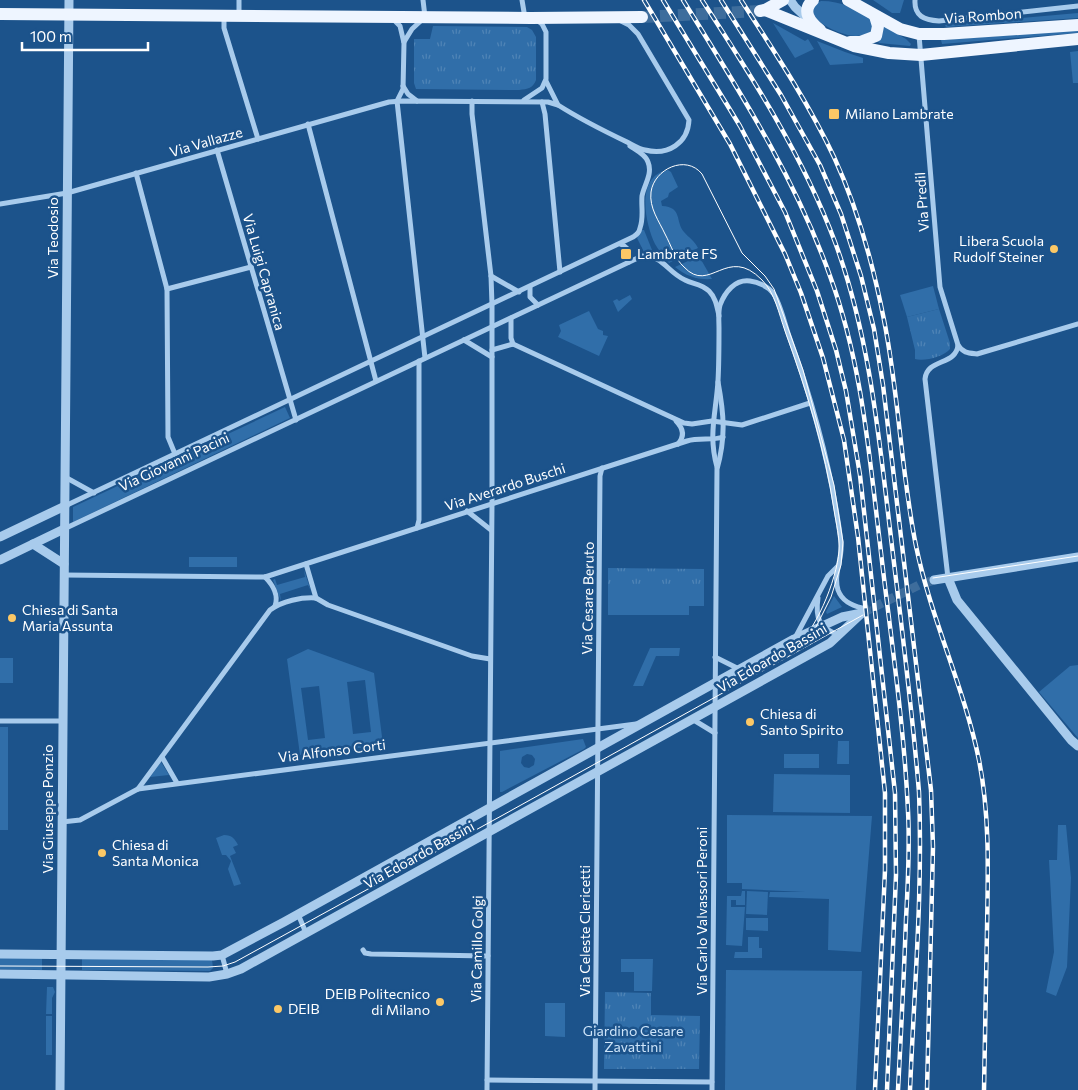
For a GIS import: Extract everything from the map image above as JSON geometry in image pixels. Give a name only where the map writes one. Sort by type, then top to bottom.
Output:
[{"type":"main road","points":[[784,0],[763,11],[837,40],[875,51],[921,55],[1078,39]]},
{"type":"main road","points":[[813,0],[807,8],[809,20],[837,40],[860,42],[876,36],[878,26],[875,16]]},
{"type":"main road","name":"Via Rombon","points":[[848,0],[900,28],[919,34],[1078,25]]},
{"type":"main road","points":[[0,14],[528,18],[642,17]]},
{"type":"street","name":"Via Teodosio","points":[[65,506],[69,0]]},
{"type":"street","points":[[239,0],[239,16]]},
{"type":"street","points":[[404,43],[412,28],[425,17],[423,0]]},
{"type":"street","points":[[522,0],[528,18],[542,24],[546,30],[546,79],[558,105],[544,109]]},
{"type":"street","points":[[790,0],[809,20]]},
{"type":"street","name":"Via Rombon","points":[[915,0],[915,11],[918,14],[930,20],[939,21],[1078,6]]},
{"type":"street","points":[[224,16],[224,28],[258,139]]},
{"type":"street","points":[[387,17],[399,24],[404,43],[403,86],[397,101],[425,358]]},
{"type":"street","points":[[546,37],[548,28],[552,23],[563,18]]},
{"type":"street","points":[[613,18],[627,24],[638,34],[689,120],[685,136],[677,146],[666,150],[645,150],[618,138]]},
{"type":"street","name":"Via Predil","points":[[919,34],[940,287],[958,345]]},
{"type":"street","points":[[521,101],[542,88],[546,79]]},
{"type":"street","points":[[403,86],[408,94],[418,101]]},
{"type":"street","name":"Via Vallazze","points":[[0,204],[67,193],[308,124],[397,101],[542,102],[558,105],[618,138]]},
{"type":"street","points":[[472,101],[491,276],[492,305],[489,808]]},
{"type":"street","points":[[542,102],[560,272]]},
{"type":"street","points":[[308,124],[376,381]]},
{"type":"street","name":"Via Giovanni Pacini","points":[[0,537],[370,360],[530,287],[637,234],[643,218],[642,196],[650,172],[648,162],[641,153],[618,138]]},
{"type":"street","name":"Via Luigi Capranica","points":[[217,150],[290,399]]},
{"type":"street","points":[[136,173],[167,289],[168,436],[175,454]]},
{"type":"street","points":[[620,244],[629,251],[629,262]]},
{"type":"street","name":"Via Giovanni Pacini","points":[[0,560],[642,256],[659,258],[674,274],[690,282],[700,284]]},
{"type":"street","points":[[167,289],[251,267]]},
{"type":"street","points":[[491,276],[519,292]]},
{"type":"street","name":"Via Carlo Valvassori Peroni","points":[[717,469],[712,439],[712,421],[718,382],[719,316],[720,308],[733,286],[741,282],[750,281],[759,283],[774,293],[810,403]]},
{"type":"street","name":"Via Carlo Valvassori Peroni","points":[[700,284],[714,296],[719,316]]},
{"type":"street","points":[[530,287],[530,297],[538,305]]},
{"type":"street","points":[[511,318],[511,338],[513,344]]},
{"type":"street","points":[[958,345],[963,352],[976,354],[1078,324]]},
{"type":"street","points":[[464,340],[492,358]]},
{"type":"street","points":[[492,350],[513,344],[688,424],[712,421],[737,425],[745,424],[810,403],[828,466],[841,544],[837,584],[840,594],[848,602],[862,608]]},
{"type":"street","points":[[958,345],[953,357],[930,367],[925,376],[948,578],[957,600],[1071,740],[1078,746]]},
{"type":"street","points":[[417,528],[419,520],[419,361]]},
{"type":"street","name":"Via Carlo Valvassori Peroni","points":[[712,1090],[717,469],[724,422],[718,382]]},
{"type":"street","points":[[290,399],[296,420]]},
{"type":"street","points":[[676,420],[681,426],[682,434],[678,444]]},
{"type":"street","points":[[712,439],[723,436]]},
{"type":"street","name":"Via Averardo Buschi","points":[[64,575],[265,577],[693,439],[712,439]]},
{"type":"street","name":"Via Cesare Beruto","points":[[598,729],[600,476],[602,468]]},
{"type":"street","points":[[65,477],[94,493]]},
{"type":"street","points":[[64,529],[65,506]]},
{"type":"street","points":[[467,511],[491,530]]},
{"type":"street","name":"Via Giuseppe Ponzio","points":[[60,1090],[64,529]]},
{"type":"street","points":[[33,544],[64,564]]},
{"type":"street","points":[[934,580],[1078,557]]},
{"type":"street","points":[[306,564],[316,598]]},
{"type":"street","points":[[794,639],[830,574],[838,566]]},
{"type":"street","points":[[265,577],[270,582],[276,596],[275,606]]},
{"type":"street","points":[[818,595],[817,612],[822,626],[839,635]]},
{"type":"street","points":[[138,789],[275,606],[305,598],[316,598],[328,605],[463,653],[490,659]]},
{"type":"street","name":"Via Edoardo Bassini","points":[[0,954],[222,955],[794,639],[842,618],[862,613],[830,643],[241,969],[209,977],[0,974]]},
{"type":"street","name":"Via Edoardo Bassini","points":[[715,656],[740,669]]},
{"type":"street","points":[[692,719],[715,733]]},
{"type":"street","points":[[0,720],[62,721]]},
{"type":"street","name":"Via Edoardo Bassini","points":[[490,742],[642,723]]},
{"type":"street","points":[[597,771],[598,729]]},
{"type":"street","name":"Via Alfonso Corti","points":[[62,822],[80,820],[138,789],[490,742]]},
{"type":"street","points":[[162,757],[177,783]]},
{"type":"street","name":"Via Celeste Clericetti","points":[[595,1090],[597,771]]},
{"type":"street","name":"Via Camillo Golgi","points":[[487,1090],[489,808]]},
{"type":"street","points":[[298,914],[306,933]]},
{"type":"street","points":[[363,950],[365,953],[371,954],[488,956]]},
{"type":"street","points":[[222,955],[226,974]]},
{"type":"street","points":[[487,1080],[712,1082]]},
{"type":"green space","points":[[873,0],[904,0],[900,13],[892,13]]},
{"type":"green space","points":[[821,1],[842,4],[860,12],[872,20],[872,32],[851,36],[826,26],[812,14],[815,4]]},
{"type":"green space","points":[[1078,13],[1078,18],[946,27],[945,25]]},
{"type":"green space","points":[[773,23],[805,41],[808,39],[814,49],[795,58]]},
{"type":"green space","points":[[433,26],[527,27],[532,30],[536,37],[535,83],[530,88],[519,90],[416,89],[414,83],[414,39],[430,39]]},
{"type":"green space","points":[[884,26],[906,39],[911,44],[910,46],[879,43],[878,41]]},
{"type":"green space","points":[[1078,30],[1078,33],[942,44],[941,40]]},
{"type":"green space","points":[[817,41],[863,58],[863,63],[830,65]]},
{"type":"green space","points":[[1078,51],[1078,83],[1073,83],[1070,52]]},
{"type":"green space","points":[[668,170],[671,172],[678,187],[661,201],[662,206],[669,207],[676,212],[681,228],[698,248],[669,263],[651,235],[645,201],[651,181],[658,174]]},
{"type":"green space","points":[[642,230],[644,230],[654,255],[645,254],[637,238]]},
{"type":"green space","points":[[699,256],[712,279],[692,277],[675,267]]},
{"type":"green space","points":[[933,286],[939,309],[907,317],[900,295]]},
{"type":"green space","points":[[630,295],[632,299],[618,312],[613,301],[617,299],[619,301]]},
{"type":"green space","points":[[939,309],[950,343],[950,349],[934,358],[915,359],[915,350],[907,317]]},
{"type":"green space","points":[[589,311],[598,329],[603,331],[603,335],[608,336],[599,356],[558,337],[561,331],[559,325]]},
{"type":"green space","points":[[285,407],[290,418],[73,522],[73,507]]},
{"type":"green space","points":[[189,557],[237,557],[237,567],[189,567]]},
{"type":"green space","points":[[608,568],[704,569],[704,589],[608,589]]},
{"type":"green space","points":[[304,570],[311,591],[308,585],[280,594],[281,601],[273,580],[275,579],[277,585],[305,577]]},
{"type":"green space","points":[[608,589],[704,589],[704,606],[689,606],[689,615],[608,615]]},
{"type":"green space","points":[[834,596],[842,607],[827,614],[826,612]]},
{"type":"green space","points":[[650,648],[680,648],[679,656],[656,656],[643,686],[633,686]]},
{"type":"green space","points":[[308,649],[374,673],[383,745],[300,755],[287,659]],"holes":[[[365,680],[371,732],[353,734],[347,682]],[[319,686],[325,738],[308,740],[301,688]]]},
{"type":"green space","points":[[0,658],[13,658],[13,683],[0,683]]},
{"type":"green space","points":[[1078,665],[1078,738],[1039,692],[1070,666]]},
{"type":"green space","points":[[0,727],[8,727],[8,830],[0,830]]},
{"type":"green space","points":[[583,739],[586,747],[502,792],[500,792],[500,751]],"holes":[[[527,754],[532,755],[535,759],[534,765],[529,768],[524,767],[521,763],[522,757]]]},
{"type":"green space","points":[[838,741],[849,741],[849,764],[837,764]]},
{"type":"green space","points":[[784,754],[819,754],[819,768],[784,768]]},
{"type":"green space","points":[[161,762],[169,775],[150,777]]},
{"type":"green space","points":[[774,774],[850,775],[850,813],[773,812]]},
{"type":"green space","points":[[727,815],[872,816],[861,952],[828,950],[829,899],[769,897],[770,892],[805,892],[742,889],[742,883],[727,883]]},
{"type":"green space","points":[[1058,825],[1066,825],[1071,878],[1067,967],[1056,996],[1046,992],[1054,952],[1049,860],[1057,860]]},
{"type":"green space","points":[[224,835],[233,838],[238,845],[233,847],[236,853],[230,856],[241,884],[234,886],[228,869],[231,861],[226,855],[222,855],[216,838]]},
{"type":"green space","points":[[742,891],[745,891],[745,905],[736,905],[736,900],[731,900],[731,907],[745,907],[742,946],[726,945],[727,896],[741,896]]},
{"type":"green space","points":[[747,891],[768,892],[767,915],[746,914]]},
{"type":"green space","points":[[746,918],[768,918],[768,931],[746,930]]},
{"type":"green space","points":[[748,937],[759,937],[759,948],[762,948],[762,958],[734,958],[735,952],[748,952]]},
{"type":"green space","points":[[0,957],[42,958],[42,970],[0,969]]},
{"type":"green space","points":[[82,958],[212,960],[213,968],[210,971],[82,970]]},
{"type":"green space","points":[[621,959],[653,959],[652,991],[634,991],[634,972],[621,972]]},
{"type":"green space","points":[[726,970],[862,971],[856,1090],[725,1090]]},
{"type":"green space","points":[[47,987],[53,987],[55,992],[52,998],[52,1014],[46,1014]]},
{"type":"green space","name":"Giardino Cesare Zavattini","points":[[605,992],[651,993],[651,1015],[700,1016],[699,1069],[604,1069]]},
{"type":"green space","points":[[545,1003],[565,1003],[565,1037],[545,1036]]},
{"type":"green space","points":[[46,1016],[52,1016],[52,1055],[46,1055]]},
{"type":"tunnel","points":[[642,17],[760,11]]},
{"type":"tunnel","points":[[862,613],[919,585],[934,580]]},
{"type":"tunnel","points":[[862,608],[871,609]]},
{"type":"tram line","points":[[791,651],[800,643],[816,620],[829,591],[837,563],[839,551],[838,536],[826,464],[800,375],[776,304],[766,285],[750,270],[739,267],[729,267],[702,276],[693,274],[684,267],[673,252],[653,209],[651,192],[653,184],[664,171],[680,165],[688,165],[702,174],[742,253],[765,276],[774,289],[803,370],[834,485],[843,542],[841,565],[831,597],[814,631],[805,644],[795,653]]},
{"type":"tram line","points":[[933,578],[1078,556]]},
{"type":"tram line","points":[[0,966],[208,967],[223,966],[235,962],[863,615]]},
{"type":"railway","points":[[644,0],[730,144],[785,254],[801,293],[823,358],[844,440],[858,537],[885,793],[885,870],[875,1090]]},
{"type":"railway","points":[[663,0],[740,126],[785,212],[817,291],[836,350],[846,391],[860,475],[895,793],[896,875],[887,1090]]},
{"type":"railway","points":[[683,0],[764,134],[800,204],[830,276],[841,309],[857,375],[868,443],[896,678],[908,811],[908,878],[898,1090]]},
{"type":"railway","points":[[702,0],[758,88],[808,179],[835,242],[847,278],[865,351],[882,463],[910,696],[919,792],[919,904],[910,1090]]},
{"type":"railway","points":[[721,0],[781,95],[820,165],[841,214],[861,276],[874,329],[883,385],[931,790],[933,847],[927,1090]]},
{"type":"railway","points":[[741,0],[802,97],[834,157],[857,217],[880,299],[889,348],[916,546],[930,600],[973,733],[983,781],[987,823],[988,866],[984,1090]]},
{"type":"place","name":"Milano Lambrate","points":[[834,114]]},
{"type":"place","name":"Libera Scuola Rudolf Steiner","points":[[1054,249]]},
{"type":"place","name":"Lambrate FS","points":[[626,254]]},
{"type":"place","name":"Chiesa di Santa Maria Assunta","points":[[12,618]]},
{"type":"place","name":"Chiesa di Santo Spirito","points":[[750,722]]},
{"type":"place","name":"Chiesa di Santa Monica","points":[[102,853]]},
{"type":"place","name":"DEIB Politecnico di Milano","points":[[440,1002]]},
{"type":"place","name":"DEIB","points":[[278,1009]]}]
